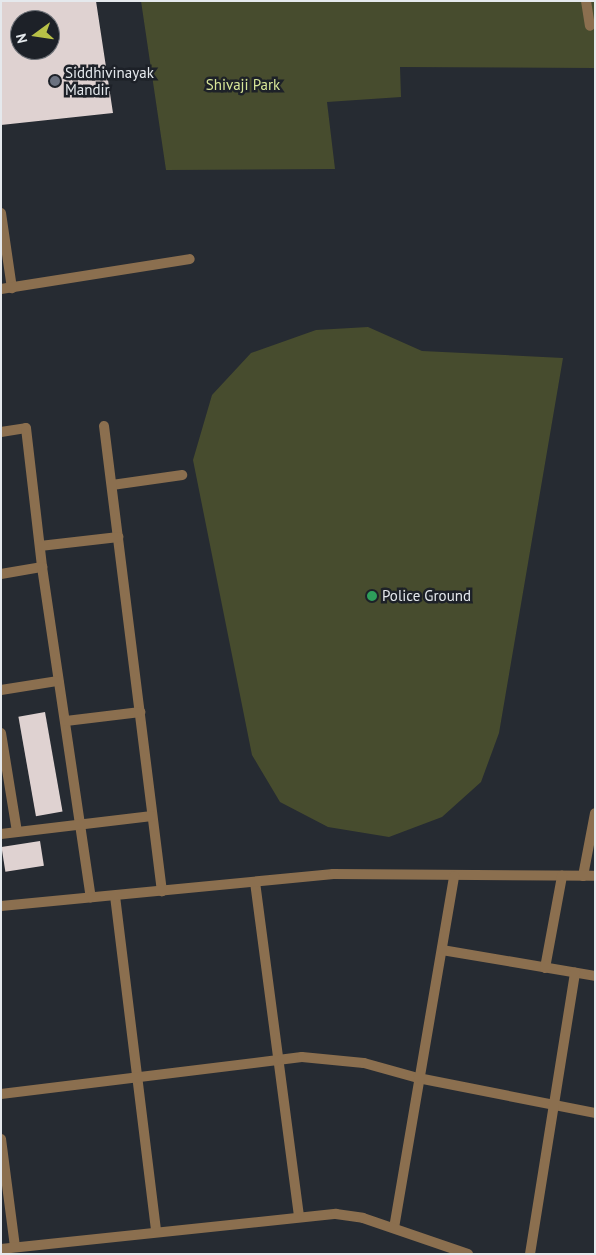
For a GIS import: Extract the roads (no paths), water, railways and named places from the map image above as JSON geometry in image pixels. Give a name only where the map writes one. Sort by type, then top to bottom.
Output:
[{"type":"street","points":[[586,1],[590,26]]},
{"type":"street","points":[[1,213],[6,288],[190,259]]},
{"type":"street","points":[[104,426],[162,892]]},
{"type":"street","points":[[1,432],[26,428],[42,568],[91,897]]},
{"type":"street","points":[[112,485],[182,474]]},
{"type":"street","points":[[40,546],[118,537]]},
{"type":"street","points":[[1,574],[42,568]]},
{"type":"street","points":[[1,690],[58,681]]},
{"type":"street","points":[[66,721],[140,712]]},
{"type":"street","points":[[1,733],[17,832]]},
{"type":"street","points":[[583,876],[595,813]]},
{"type":"street","points":[[1,834],[152,816]]},
{"type":"street","points":[[1,906],[162,892],[333,874],[595,876]]},
{"type":"street","points":[[394,1228],[418,1078],[454,876]]},
{"type":"street","points":[[545,968],[562,876]]},
{"type":"street","points":[[255,882],[299,1217]]},
{"type":"street","points":[[115,896],[156,1230]]},
{"type":"street","points":[[442,950],[595,976]]},
{"type":"street","points":[[530,1254],[575,973]]},
{"type":"street","points":[[1,1094],[137,1079],[278,1058],[364,1063],[418,1078],[595,1113]]},
{"type":"street","points":[[1,1139],[15,1247]]},
{"type":"street","points":[[1,1249],[156,1230],[336,1214],[363,1218],[468,1254]]},
{"type":"place","name":"Siddhivinayak Mandir","points":[[55,81]]},
{"type":"place","name":"Police Ground","points":[[372,596]]},
{"type":"park label","name":"Shivaji Park","points":[[243,85]]}]
